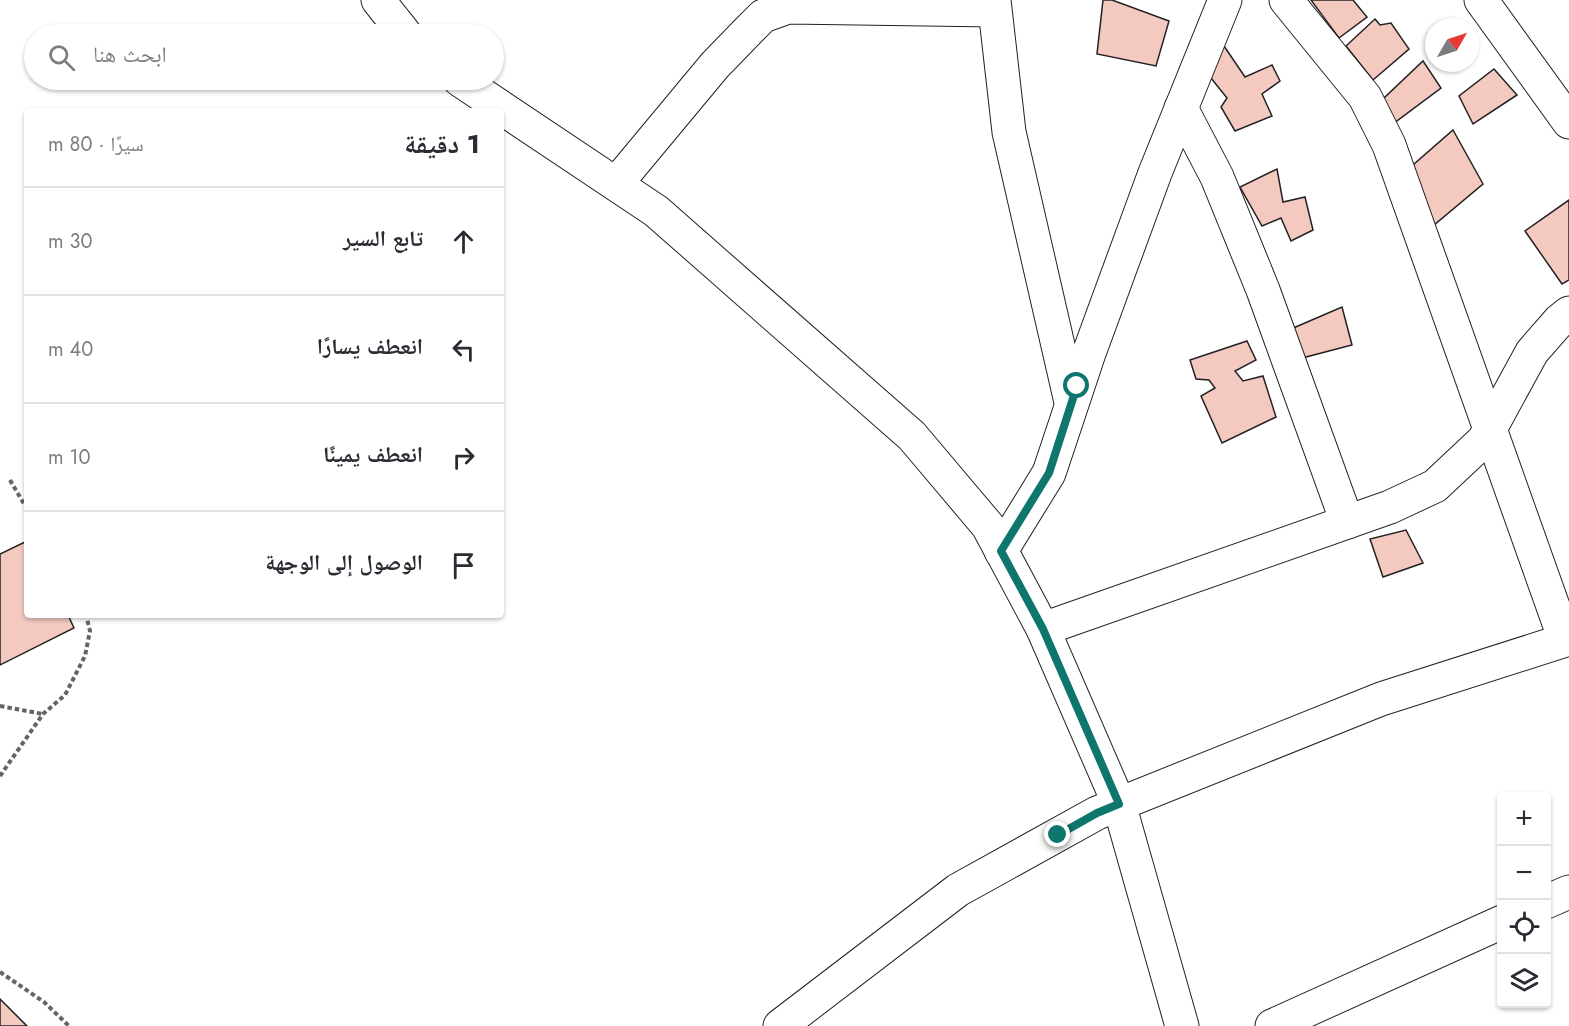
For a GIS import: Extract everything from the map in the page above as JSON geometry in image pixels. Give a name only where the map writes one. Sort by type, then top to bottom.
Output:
[{"type":"street","points":[[378,0],[397,24]]},
{"type":"street","points":[[1001,551],[1049,473],[1071,402],[1155,173],[1225,0]]},
{"type":"street","points":[[780,1026],[958,890],[1097,813],[1381,699],[1567,640],[1489,430],[1466,357],[1389,145],[1365,97],[1286,0]]},
{"type":"street","points":[[1481,0],[1569,122]]},
{"type":"street","points":[[616,184],[715,65],[762,16],[788,7],[994,5],[1009,132],[1071,402]]},
{"type":"street","points":[[475,90],[502,108]]},
{"type":"street","points":[[1181,108],[1217,177],[1263,290],[1347,522]]},
{"type":"street","points":[[504,109],[656,211],[912,436],[988,526],[1043,629],[1119,804],[1182,1026]]},
{"type":"street","points":[[1043,629],[1390,507],[1435,486],[1484,440],[1532,352],[1558,321],[1569,314]]},
{"type":"street","points":[[1551,900],[1569,892]]},
{"type":"street","points":[[1272,1026],[1497,924]]},
{"type":"path","points":[[10,480],[24,504]]},
{"type":"path","points":[[0,776],[43,714],[65,695],[85,656],[90,631],[87,618]]},
{"type":"path","points":[[0,706],[43,714]]},
{"type":"path","points":[[0,972],[44,1002],[69,1026]]},
{"type":"building","points":[[1103,0],[1112,0],[1169,21],[1156,66],[1097,54]]},
{"type":"building","points":[[1311,0],[1353,0],[1367,17],[1339,38]]},
{"type":"building","points":[[1375,19],[1380,25],[1391,23],[1409,49],[1373,80],[1346,46]]},
{"type":"building","points":[[1222,43],[1245,77],[1272,65],[1280,81],[1262,94],[1272,116],[1235,131],[1221,107],[1227,98],[1199,63]]},
{"type":"building","points":[[1423,61],[1425,72],[1430,72],[1441,88],[1394,123],[1383,99]]},
{"type":"building","points":[[1494,69],[1517,95],[1473,124],[1459,96]]},
{"type":"building","points":[[1453,130],[1483,184],[1434,225],[1405,172]]},
{"type":"building","points":[[1277,169],[1283,202],[1305,197],[1313,230],[1291,241],[1281,218],[1262,226],[1240,187]]},
{"type":"building","points":[[1569,200],[1569,280],[1562,284],[1525,231]]},
{"type":"building","points":[[1342,307],[1352,345],[1302,358],[1291,329]]},
{"type":"building","points":[[1247,341],[1256,360],[1235,371],[1243,381],[1263,376],[1276,417],[1222,443],[1201,396],[1215,388],[1209,380],[1196,379],[1190,360]]},
{"type":"building","points":[[1406,530],[1423,563],[1383,577],[1370,539]]},
{"type":"building","points":[[24,542],[24,618],[69,618],[74,628],[0,665],[0,554]]},
{"type":"building","points":[[0,999],[27,1026],[0,1026]]},
{"type":"route","points":[[1058,835],[1097,813],[1119,804],[1043,629],[1001,551],[1049,473],[1077,386]]}]
